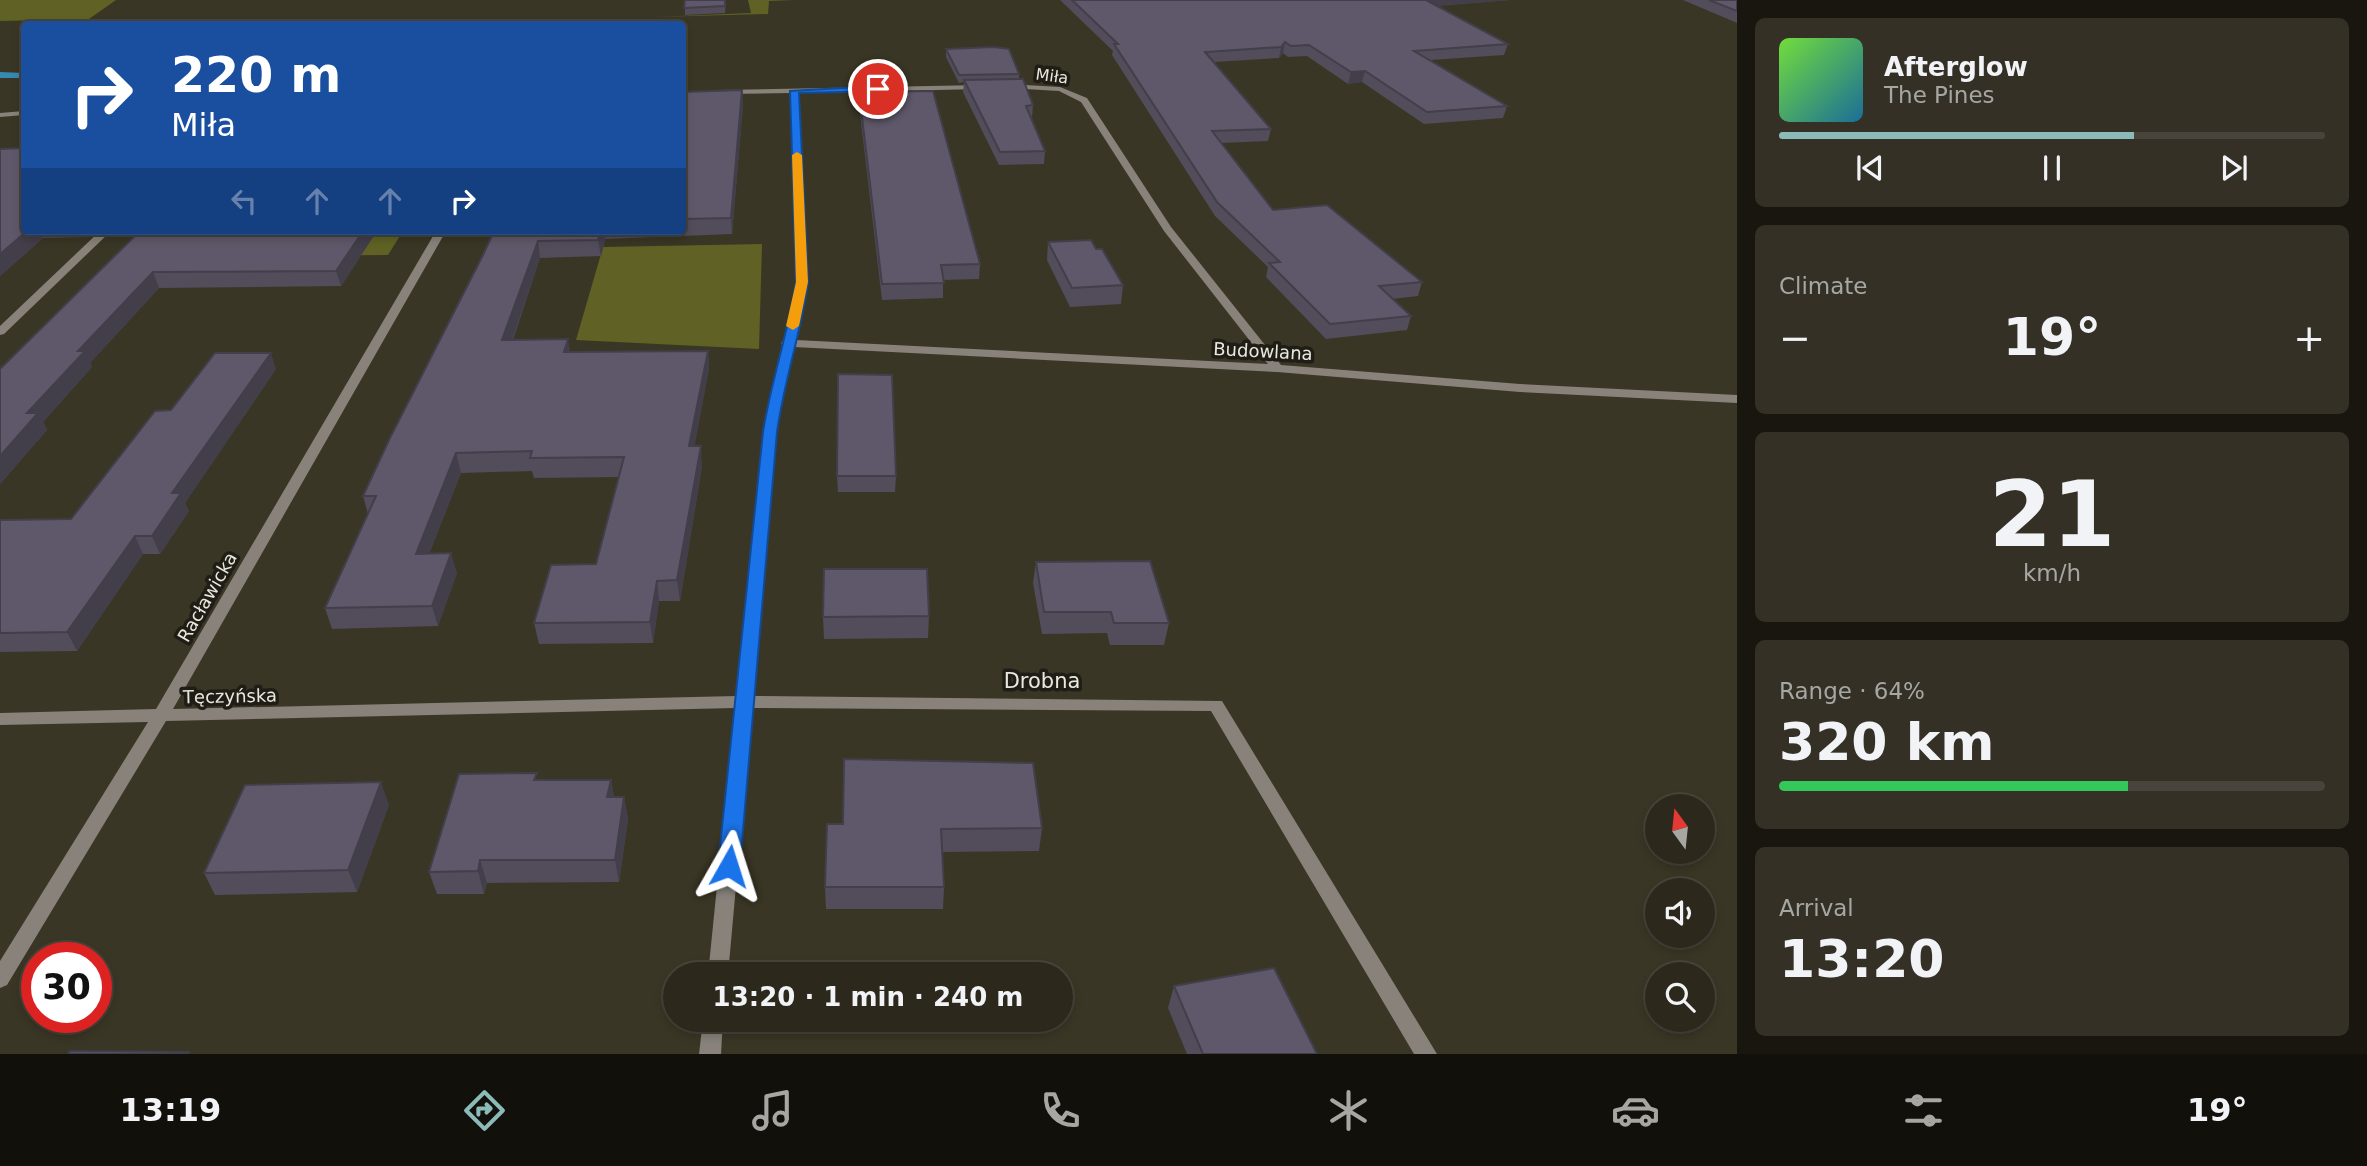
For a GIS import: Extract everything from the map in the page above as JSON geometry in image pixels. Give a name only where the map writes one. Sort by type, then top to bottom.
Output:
[{"type":"street","points":[[708,93],[989,86]]},
{"type":"street","name":"Miła","points":[[1003,86],[1060,89],[1084,100],[1094,111],[1167,229],[1277,368]]},
{"type":"street","points":[[719,962],[770,432],[802,282],[795,91]]},
{"type":"street","points":[[0,115],[21,113]]},
{"type":"street","points":[[0,332],[102,235]]},
{"type":"street","name":"Racławicka","points":[[0,979],[160,717],[440,235]]},
{"type":"street","name":"Budowlana","points":[[787,344],[1277,368],[1520,388],[1737,399]]},
{"type":"street","name":"Drobna","points":[[461,710],[746,702],[1216,705],[1426,1054]]},
{"type":"street","name":"Tęczyńska","points":[[0,719],[461,710]]},
{"type":"street","points":[[710,1054],[712,1032]]},
{"type":"green space","points":[[0,0],[116,0],[89,19],[0,21]]},
{"type":"green space","points":[[748,0],[794,0],[769,1],[768,14],[655,17],[751,13]]},
{"type":"green space","points":[[264,235],[400,235],[388,255],[246,256]]},
{"type":"green space","points":[[762,244],[759,349],[576,340],[603,247]]},
{"type":"building","points":[[685,0],[725,0],[725,6],[684,8]]},
{"type":"building","points":[[1072,0],[1426,0],[1508,44],[1414,51],[1507,106],[1427,112],[1365,71],[1351,72],[1309,45],[1291,46],[1285,42],[1281,47],[1205,52],[1271,129],[1212,131],[1273,210],[1327,205],[1422,282],[1379,286],[1411,316],[1330,324],[1269,263],[1280,262],[1217,202],[1114,44],[1118,44]]},
{"type":"building","points":[[1709,0],[1737,0],[1737,11]]},
{"type":"building","points":[[946,49],[1009,49],[1019,74],[959,75]]},
{"type":"building","points":[[1023,79],[1033,105],[1026,106],[1045,151],[1000,152],[964,80]]},
{"type":"building","points":[[742,90],[731,218],[686,219],[686,92]]},
{"type":"building","points":[[933,91],[980,264],[941,265],[944,283],[882,284],[859,92]]},
{"type":"building","points":[[21,148],[22,235],[0,254],[0,149]]},
{"type":"building","points":[[136,235],[360,235],[336,271],[153,272],[78,351],[85,351],[27,413],[38,413],[0,456],[0,369]]},
{"type":"building","points":[[492,235],[599,235],[598,240],[538,241],[502,340],[568,339],[564,352],[708,351],[689,446],[701,446],[677,580],[657,581],[650,622],[534,623],[551,565],[596,564],[624,457],[530,458],[532,451],[456,453],[416,554],[451,553],[432,606],[325,608],[376,496],[363,496]]},
{"type":"building","points":[[1091,240],[1096,249],[1102,249],[1123,285],[1072,288],[1048,242]]},
{"type":"building","points":[[215,353],[271,353],[172,493],[181,493],[152,536],[135,536],[67,632],[0,633],[0,520],[71,519],[155,411],[171,410]]},
{"type":"building","points":[[838,374],[892,375],[896,476],[837,476]]},
{"type":"building","points":[[1150,561],[1169,623],[1114,623],[1111,612],[1044,612],[1036,562]]},
{"type":"building","points":[[824,569],[927,569],[929,616],[823,617]]},
{"type":"building","points":[[844,759],[1033,763],[1042,828],[941,829],[944,887],[825,887],[827,824],[843,824]]},
{"type":"building","points":[[537,773],[534,780],[611,780],[607,797],[624,797],[615,860],[480,860],[478,871],[429,872],[459,774]]},
{"type":"building","points":[[381,782],[348,870],[204,873],[245,785]]},
{"type":"building","points":[[1274,968],[1317,1054],[1203,1054],[1174,986]]},
{"type":"building","points":[[70,1051],[189,1052],[68,1054]]},
{"type":"waterway","points":[[0,75],[21,76]]},
{"type":"slow traffic","points":[[793,326],[802,282],[797,155]]},
{"type":"route","points":[[729,866],[770,432],[777,387],[802,282],[795,91],[878,89]]}]
